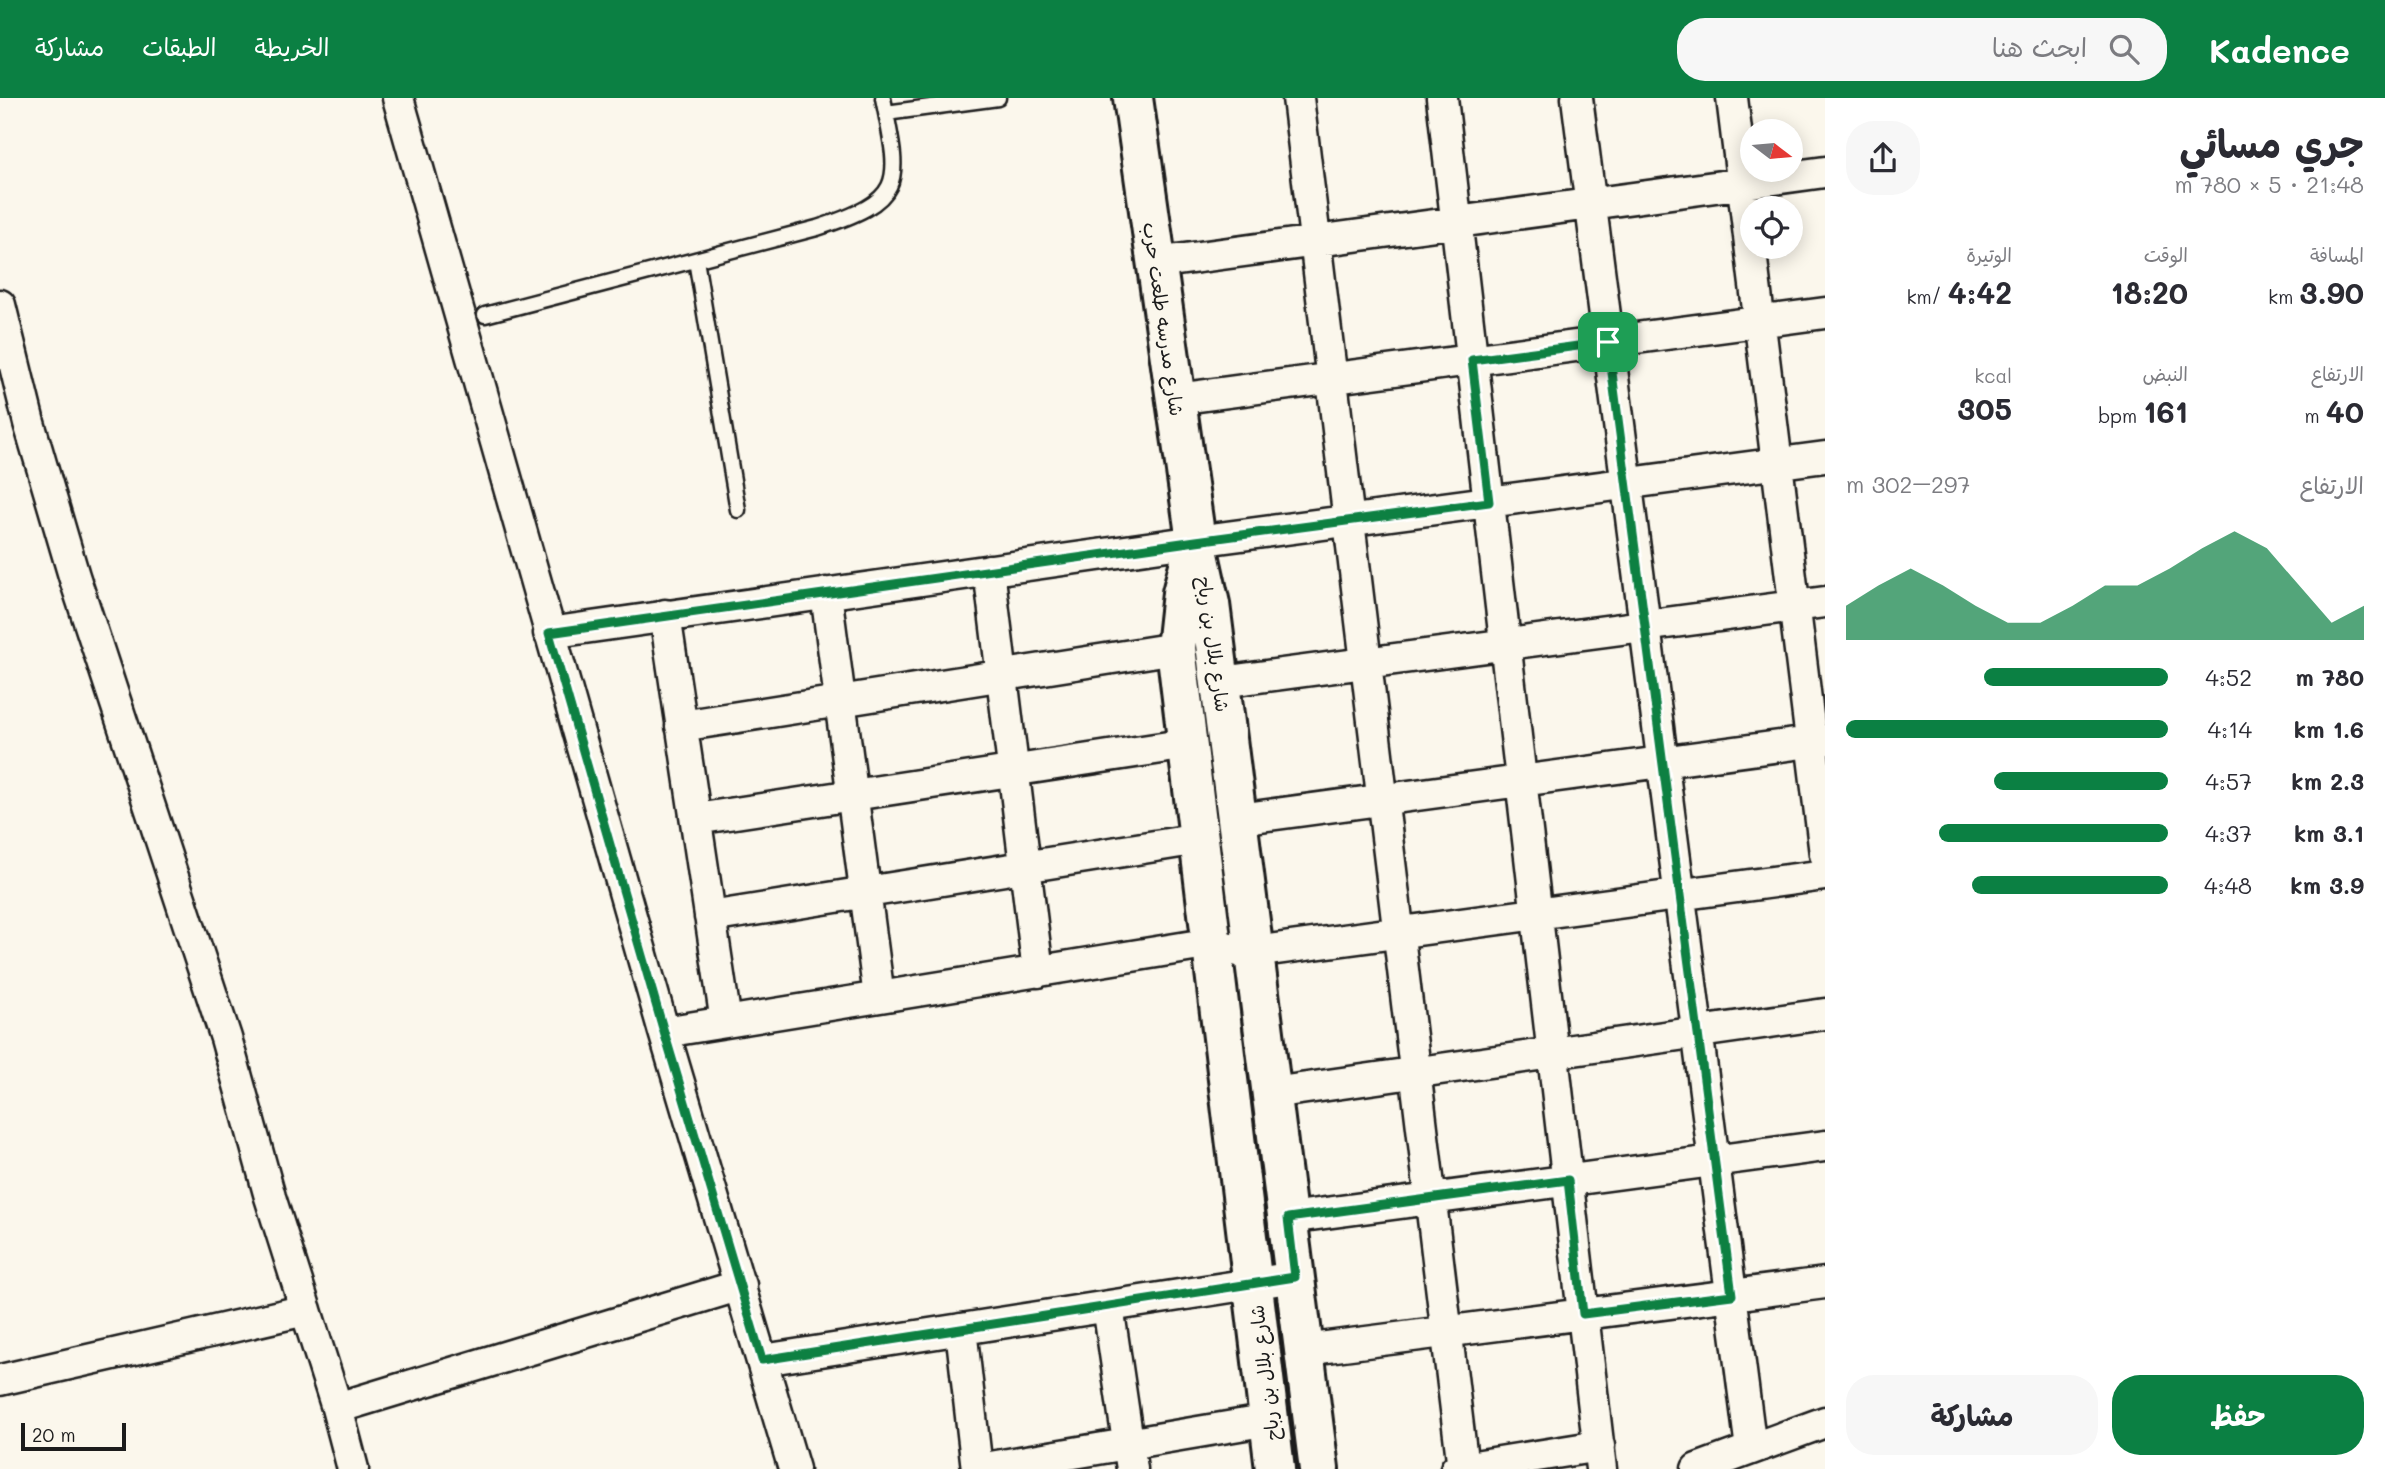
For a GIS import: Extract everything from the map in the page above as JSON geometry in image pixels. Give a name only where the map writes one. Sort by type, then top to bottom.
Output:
[{"type":"street","points":[[398,98],[664,1032],[794,1469]]},
{"type":"street","points":[[1298,98],[1446,1331],[1459,1468],[1600,1457],[1441,98]]},
{"type":"street","points":[[1577,98],[1751,1449]]},
{"type":"street","points":[[1732,98],[1794,606],[1818,741],[1825,854]]},
{"type":"street","name":"شارع مدرسه طلعت حرب","points":[[1141,99],[1155,262],[1196,541]]},
{"type":"street","points":[[1155,262],[1825,172]]},
{"type":"street","points":[[0,305],[29,424],[70,563],[226,1038],[353,1469]]},
{"type":"street","points":[[1176,399],[1825,313]]},
{"type":"street","points":[[549,633],[1196,541],[1825,457]]},
{"type":"street","name":"شارع بلال بن رباح","points":[[1196,541],[1182,593],[1176,648],[1275,1469]]},
{"type":"street","name":"شارع بلال بن رباح","points":[[1196,541],[1210,604],[1221,682],[1319,1469]]},
{"type":"street","points":[[989,570],[1038,972]]},
{"type":"street","points":[[826,593],[879,997]]},
{"type":"street","points":[[1221,682],[1825,602]]},
{"type":"street","points":[[665,615],[726,1022]]},
{"type":"street","points":[[681,726],[1176,648]]},
{"type":"street","points":[[1238,820],[1818,741]]},
{"type":"street","points":[[695,819],[1188,744]]},
{"type":"street","points":[[710,917],[1199,839]]},
{"type":"street","points":[[664,1032],[1212,943],[1239,951],[1254,952],[1825,875]]},
{"type":"street","points":[[1272,1093],[1825,1014]]},
{"type":"street","points":[[1288,1218],[1825,1146]]},
{"type":"street","points":[[762,1360],[1295,1277]]},
{"type":"street","points":[[1304,1350],[1825,1283]]},
{"type":"street","points":[[337,1408],[741,1285]]},
{"type":"street","points":[[1108,1306],[1130,1456]]},
{"type":"street","points":[[0,1380],[306,1310]]},
{"type":"street","points":[[961,1329],[978,1469],[1130,1456],[1269,1420]]},
{"type":"street","points":[[1697,1469],[1825,1422]]},
{"type":"lane","points":[[485,315],[817,228],[855,215],[877,204],[888,190],[894,172],[894,153],[884,105],[998,98]]},
{"type":"lane","points":[[696,260],[738,510]]},
{"type":"route","points":[[1608,342],[1732,1295],[1583,1314],[1568,1180],[1288,1218],[1295,1277],[762,1360],[549,633],[1489,502],[1472,360],[1608,342]]}]
